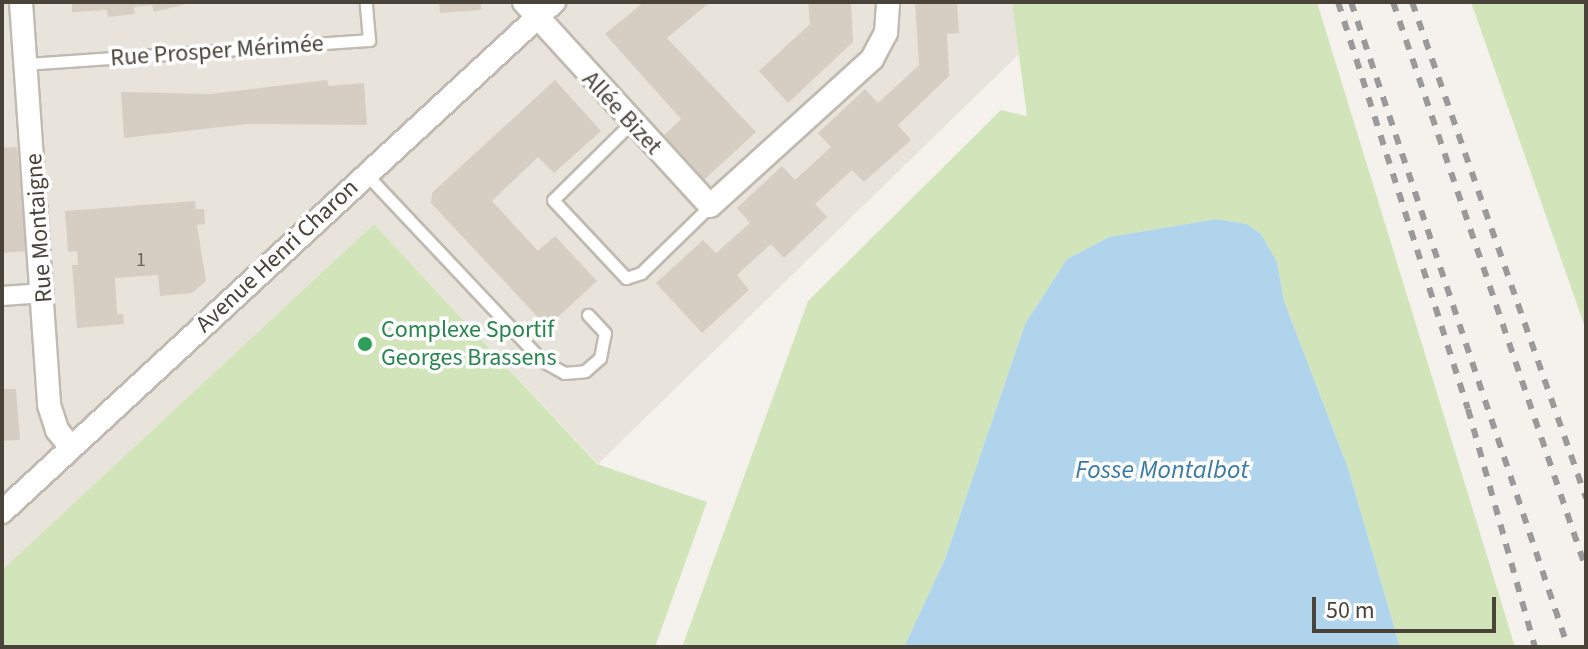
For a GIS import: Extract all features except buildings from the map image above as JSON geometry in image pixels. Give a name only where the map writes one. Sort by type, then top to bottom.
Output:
[{"type":"street","name":"Rue Montaigne","points":[[21,2],[44,293],[49,405],[57,430],[71,447]]},
{"type":"street","name":"Avenue Henri Charon","points":[[2,512],[366,174],[530,10],[554,2]]},
{"type":"street","points":[[710,206],[872,59],[886,33],[888,2]]},
{"type":"street","name":"Allée Bizet","points":[[530,10],[630,124],[710,206]]},
{"type":"street","points":[[2,296],[44,293]]},
{"type":"lane","name":"Rue Prosper Mérimée","points":[[26,64],[369,40],[366,2]]},
{"type":"lane","points":[[630,124],[553,200],[626,278],[641,273],[710,206]]},
{"type":"lane","points":[[366,174],[541,360],[564,373],[585,371],[600,358],[605,333],[588,315]]},
{"type":"shaded area","points":[[2,2],[1012,2],[1019,54],[598,464],[374,224],[2,570]]},
{"type":"green space","points":[[1012,2],[1317,2],[1515,647],[1400,647],[1348,468],[1284,301],[1277,262],[1261,234],[1247,224],[1216,219],[1109,237],[1067,259],[1025,324],[945,559],[904,647],[682,647],[808,301],[1001,110],[1027,116]]},
{"type":"green space","points":[[1471,2],[1586,2],[1586,330]]},
{"type":"green space","name":"Complexe Sportif Georges Brassens","points":[[374,224],[597,464],[707,502],[655,647],[2,647],[2,570]]},
{"type":"water","name":"Fosse Montalbot","points":[[1216,219],[1247,224],[1261,234],[1277,262],[1284,301],[1348,468],[1400,647],[904,647],[945,559],[1025,324],[1067,259],[1109,237]]},
{"type":"railway","points":[[1338,2],[1468,409],[1535,647]]},
{"type":"railway","points":[[1351,2],[1568,647]]},
{"type":"railway","points":[[1393,2],[1586,569]]},
{"type":"railway","points":[[1412,2],[1586,498]]},
{"type":"place","name":"Complexe Sportif Georges Brassens","points":[[365,344]]}]
